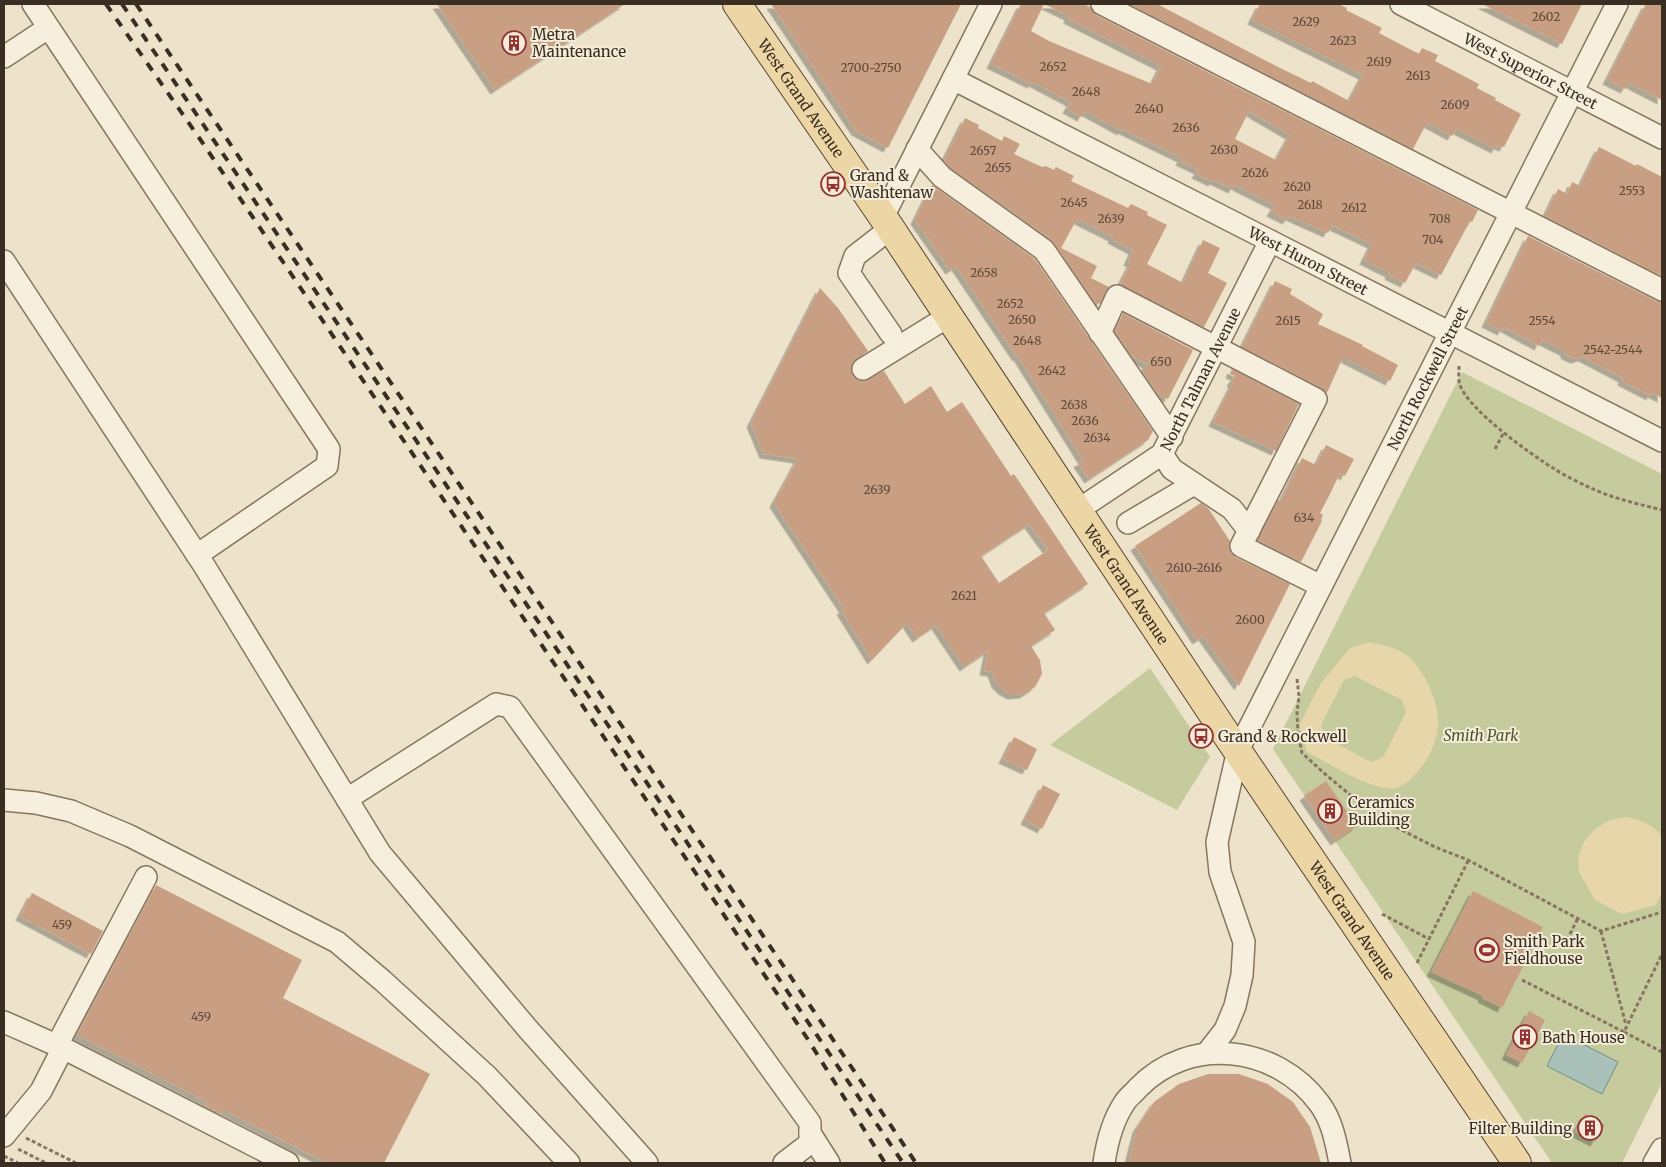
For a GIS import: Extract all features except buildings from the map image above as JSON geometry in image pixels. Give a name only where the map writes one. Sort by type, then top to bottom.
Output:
[{"type":"main road","name":"West Grand Avenue","points":[[737,4],[887,223],[1238,750],[1517,1163]]},
{"type":"street","points":[[33,4],[329,449],[326,466],[197,555]]},
{"type":"street","points":[[891,334],[849,273],[855,256],[887,223],[917,149],[991,4]]},
{"type":"street","points":[[1102,4],[1662,290]]},
{"type":"street","name":"West Superior Street","points":[[1401,4],[1662,138]]},
{"type":"street","name":"North Rockwell Street","points":[[1208,1053],[1225,1030],[1235,1006],[1242,975],[1244,942],[1220,872],[1217,842],[1238,750],[1616,4]]},
{"type":"street","points":[[4,57],[48,28]]},
{"type":"street","name":"West Huron Street","points":[[953,79],[1662,441]]},
{"type":"street","points":[[917,149],[942,177],[1044,250],[1100,333],[1167,446],[1172,469],[1232,509],[1248,531]]},
{"type":"street","name":"North Talman Avenue","points":[[1078,510],[1167,446],[1270,240]]},
{"type":"street","points":[[4,261],[197,555],[380,853],[527,1028],[647,1163]]},
{"type":"street","points":[[1100,333],[1117,296],[1316,399],[1241,546],[1321,586]]},
{"type":"street","points":[[863,369],[949,316]]},
{"type":"street","points":[[1128,523],[1194,484]]},
{"type":"street","points":[[347,799],[496,704],[510,707],[810,1123],[810,1143],[784,1163]]},
{"type":"street","points":[[4,800],[36,803],[71,811],[130,836],[337,942],[383,981],[487,1076],[570,1163]]},
{"type":"street","points":[[9,1137],[41,1090],[60,1046],[146,877]]},
{"type":"street","points":[[4,1022],[60,1046],[288,1163]]},
{"type":"street","points":[[1104,1163],[1110,1131],[1125,1102],[1148,1078],[1176,1062],[1208,1053],[1240,1054],[1270,1063],[1298,1080],[1319,1103],[1334,1132],[1340,1163]]},
{"type":"street","points":[[810,1133],[829,1163]]},
{"type":"street","points":[[1654,1163],[1662,1149]]},
{"type":"path","points":[[1459,366],[1460,385],[1469,399],[1504,432],[1553,469],[1594,490],[1662,510]]},
{"type":"path","points":[[1495,449],[1504,432]]},
{"type":"path","points":[[1297,679],[1299,696],[1297,713],[1298,733],[1302,753],[1378,818],[1435,847],[1468,860],[1601,931],[1626,1026]]},
{"type":"path","points":[[1417,963],[1468,860]]},
{"type":"path","points":[[1601,931],[1662,912]]},
{"type":"path","points":[[1382,914],[1429,939]]},
{"type":"path","points":[[1567,940],[1578,918]]},
{"type":"path","points":[[1624,1032],[1662,954]]},
{"type":"path","points":[[1522,980],[1662,1052]]},
{"type":"path","points":[[9,1137],[46,1163]]},
{"type":"path","points":[[9,1137],[76,1163]]},
{"type":"path","points":[[4,1156],[18,1163]]},
{"type":"green space","name":"Smith Park","points":[[1462,372],[1662,474],[1662,1083],[1622,1163],[1552,1163],[1273,749]]},
{"type":"green space","points":[[1150,668],[1210,757],[1177,810],[1050,745]]},
{"type":"sand","points":[[1369,642],[1402,652],[1411,659],[1421,672],[1433,696],[1436,705],[1438,727],[1433,747],[1419,770],[1409,781],[1399,787],[1386,788],[1363,781],[1307,752],[1299,726],[1321,683],[1350,648]],"holes":[[[1355,676],[1402,700],[1406,712],[1383,757],[1371,762],[1326,738],[1321,725],[1344,680]]]},
{"type":"sand","points":[[1626,817],[1651,826],[1662,837],[1662,892],[1656,905],[1622,914],[1595,900],[1579,872],[1578,857],[1584,842],[1595,829],[1610,820]]},
{"type":"water","points":[[1563,1034],[1618,1062],[1602,1094],[1547,1066]]},
{"type":"railway","points":[[106,4],[202,142],[807,1038],[885,1163]]},
{"type":"railway","points":[[122,4],[903,1163]]},
{"type":"railway","points":[[136,4],[916,1163]]},
{"type":"place","name":"Metra Maintenance","points":[[514,43]]},
{"type":"place","name":"Grand & Washtenaw","points":[[833,184]]},
{"type":"place","name":"Grand & Rockwell","points":[[1201,736]]},
{"type":"place","name":"Ceramics Building","points":[[1330,811]]},
{"type":"place","name":"Smith Park Fieldhouse","points":[[1487,950]]},
{"type":"place","name":"Bath House","points":[[1525,1037]]},
{"type":"place","name":"Filter Building","points":[[1590,1128]]}]
